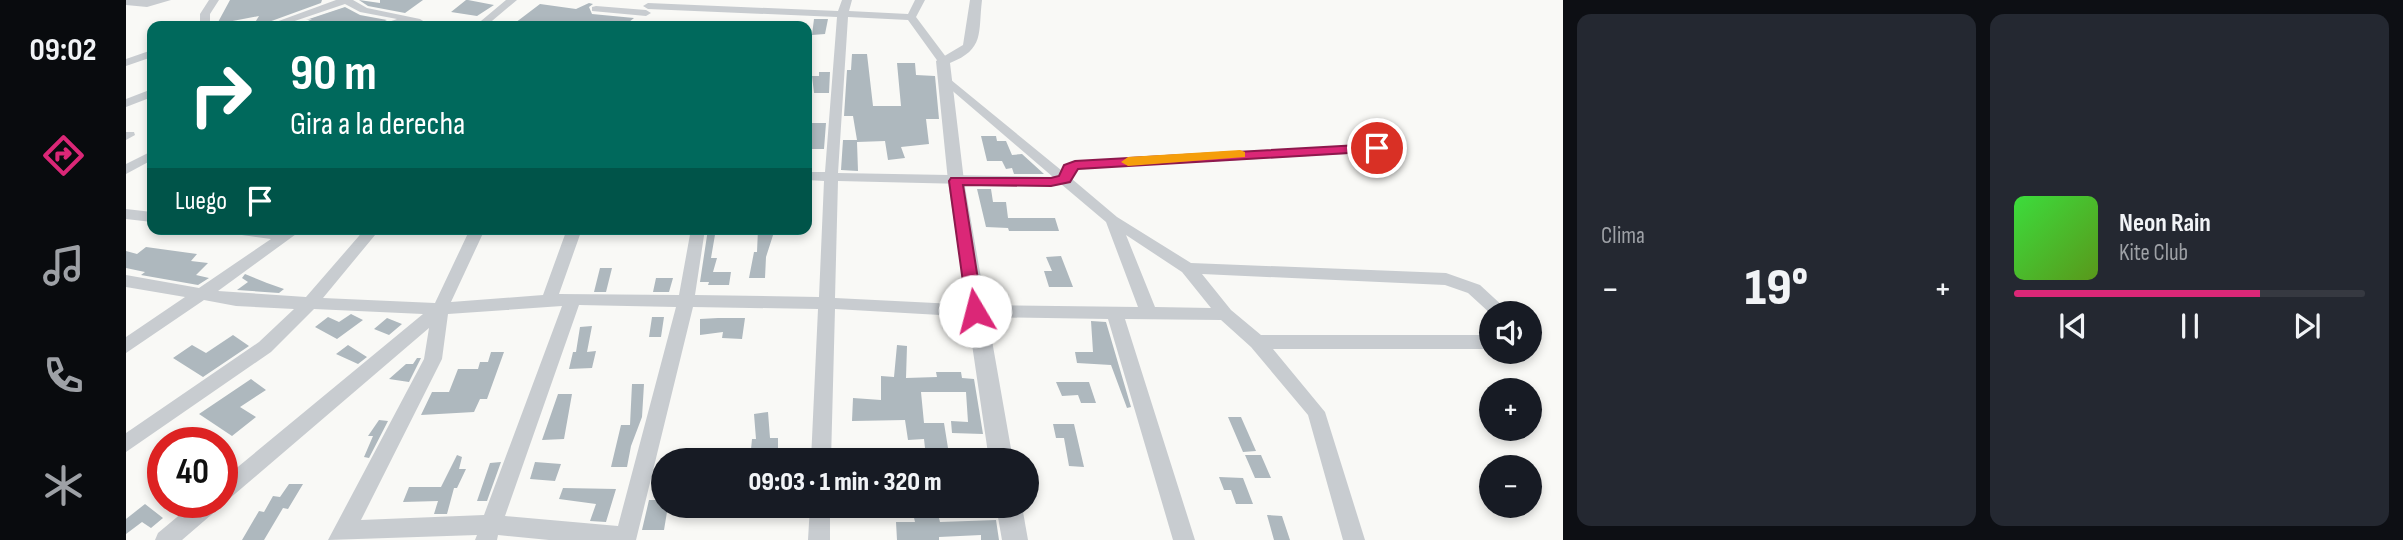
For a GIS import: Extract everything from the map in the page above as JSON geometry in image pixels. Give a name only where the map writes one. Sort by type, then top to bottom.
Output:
[{"type":"street","points":[[126,2],[147,4],[166,0]]},
{"type":"street","points":[[205,21],[205,13],[214,0]]},
{"type":"street","points":[[285,21],[347,0],[359,10],[414,18],[418,21]]},
{"type":"street","points":[[486,21],[512,0]]},
{"type":"street","points":[[911,17],[920,0]]},
{"type":"street","points":[[944,70],[971,46],[976,0]]},
{"type":"street","points":[[596,9],[649,6],[758,11],[845,7],[911,17],[944,70],[1112,220],[1188,268],[1225,314],[1257,342],[1316,412],[1354,540]]},
{"type":"street","points":[[821,448],[831,178],[845,7]]},
{"type":"street","points":[[755,21],[758,11]]},
{"type":"street","points":[[402,21],[414,18]]},
{"type":"street","points":[[126,63],[147,55]]},
{"type":"street","points":[[944,70],[956,181],[999,448]]},
{"type":"street","points":[[126,103],[147,95]]},
{"type":"street","points":[[1065,179],[1069,168],[1075,165],[1400,147]]},
{"type":"street","points":[[130,168],[147,158]]},
{"type":"street","points":[[812,176],[1051,182],[1065,179]]},
{"type":"street","points":[[126,214],[147,217]]},
{"type":"street","points":[[1112,220],[1149,313]]},
{"type":"street","points":[[126,346],[287,235]]},
{"type":"street","points":[[126,443],[265,347],[309,304],[368,235]]},
{"type":"street","points":[[475,235],[440,309],[433,359],[342,535],[489,533],[626,538],[686,300],[697,235]]},
{"type":"street","points":[[549,300],[573,235]]},
{"type":"street","points":[[1188,268],[1446,279],[1474,289],[1487,301]]},
{"type":"street","points":[[126,281],[236,300],[440,309],[573,299],[825,303],[975,311],[1225,314]]},
{"type":"street","points":[[489,533],[573,299]]},
{"type":"street","points":[[238,479],[440,309]]},
{"type":"street","points":[[1115,313],[1184,540]]},
{"type":"street","points":[[1257,342],[1479,342]]},
{"type":"street","points":[[166,540],[192,518]]},
{"type":"street","points":[[819,540],[820,518]]},
{"type":"street","points":[[1011,518],[1015,540]]},
{"type":"building","points":[[230,0],[322,0],[321,3],[272,21],[256,21],[259,16],[219,21]]},
{"type":"building","points":[[359,0],[380,3],[380,0],[423,0],[405,13],[368,6]]},
{"type":"building","points":[[466,0],[494,5],[477,16],[451,12]]},
{"type":"building","points":[[589,3],[593,4],[589,7],[592,14],[634,18],[630,21],[518,21],[540,4],[576,9]]},
{"type":"building","points":[[345,7],[360,15],[387,20],[308,21],[312,19],[306,20]]},
{"type":"building","points":[[814,19],[828,19],[825,34],[812,35]]},
{"type":"building","points":[[852,54],[867,54],[873,106],[901,106],[897,63],[915,63],[916,75],[935,76],[939,119],[926,119],[929,144],[901,147],[905,158],[888,160],[885,141],[857,142],[858,171],[841,170],[843,140],[857,140],[853,116],[844,116],[847,70],[851,70]]},
{"type":"building","points":[[819,72],[830,72],[829,93],[814,93],[812,76],[819,76]]},
{"type":"building","points":[[812,123],[826,123],[824,149],[812,149]]},
{"type":"building","points":[[981,136],[996,136],[997,141],[1006,141],[1012,155],[1022,154],[1044,174],[1014,174],[1012,168],[1006,169],[1002,161],[987,161]]},
{"type":"building","points":[[977,189],[991,189],[993,202],[1006,202],[1008,218],[1055,218],[1059,231],[1009,231],[1008,228],[986,227]]},
{"type":"building","points":[[707,235],[715,235],[711,258],[717,258],[713,272],[731,272],[729,285],[708,285],[709,282],[700,282]]},
{"type":"building","points":[[758,235],[773,235],[766,257],[765,278],[749,278],[754,252],[757,252]]},
{"type":"building","points":[[146,247],[197,254],[191,261],[208,263],[196,275],[209,278],[198,285],[141,275],[145,272],[126,268],[126,251],[137,254]]},
{"type":"building","points":[[1061,256],[1073,287],[1049,287],[1044,271],[1052,271],[1046,257]]},
{"type":"building","points":[[600,268],[612,268],[606,292],[594,292]]},
{"type":"building","points":[[245,274],[284,289],[279,293],[237,290],[248,282],[242,278]]},
{"type":"building","points":[[656,278],[673,278],[669,292],[653,292]]},
{"type":"building","points":[[351,314],[363,320],[337,339],[315,327],[328,317],[339,322]]},
{"type":"building","points":[[652,317],[664,317],[661,337],[649,337]]},
{"type":"building","points":[[387,318],[402,324],[389,335],[374,329]]},
{"type":"building","points":[[745,318],[742,339],[722,338],[723,332],[700,335],[700,319]]},
{"type":"building","points":[[1091,321],[1106,322],[1131,407],[1127,408],[1111,365],[1077,363],[1075,352],[1093,352]]},
{"type":"building","points":[[592,326],[587,352],[596,351],[592,368],[569,369],[573,352],[576,352],[580,327]]},
{"type":"building","points":[[233,335],[249,346],[203,377],[173,358],[192,345],[206,353]]},
{"type":"building","points":[[348,345],[367,357],[358,364],[336,354]]},
{"type":"building","points":[[897,345],[907,346],[906,378],[937,377],[936,372],[961,372],[962,378],[974,379],[983,434],[952,433],[951,421],[968,422],[966,392],[921,392],[924,423],[944,423],[948,448],[925,448],[924,439],[908,440],[905,420],[852,421],[853,398],[881,400],[881,376],[894,377]]},
{"type":"building","points":[[491,352],[504,352],[487,399],[480,399],[474,412],[421,415],[432,392],[449,392],[458,369],[478,369],[480,362],[488,362]]},
{"type":"building","points":[[417,358],[421,358],[409,382],[389,379],[406,364],[413,364]]},
{"type":"building","points":[[251,379],[266,390],[240,407],[256,417],[238,431],[238,427],[218,427],[199,414]]},
{"type":"building","points":[[1056,382],[1089,382],[1096,403],[1081,403],[1078,395],[1062,396]]},
{"type":"building","points":[[632,384],[644,384],[642,417],[631,446],[627,467],[611,467],[621,425],[630,425]]},
{"type":"building","points":[[558,394],[572,394],[564,439],[542,440]]},
{"type":"building","points":[[768,412],[770,438],[778,438],[778,448],[751,448],[752,439],[756,439],[754,414]]},
{"type":"building","points":[[1228,417],[1241,417],[1256,451],[1243,452]]},
{"type":"building","points":[[379,420],[388,421],[369,458],[364,457],[373,436],[368,436]]},
{"type":"building","points":[[1053,424],[1074,424],[1084,467],[1069,466],[1064,438],[1056,438]]},
{"type":"building","points":[[457,455],[462,457],[459,469],[466,469],[457,488],[454,488],[447,514],[434,514],[438,501],[403,502],[409,487],[441,487]]},
{"type":"building","points":[[1245,455],[1261,455],[1271,478],[1255,478]]},
{"type":"building","points":[[501,462],[487,501],[477,501],[490,463]]},
{"type":"building","points":[[535,462],[561,464],[555,481],[530,479]]},
{"type":"building","points":[[1219,477],[1243,478],[1253,504],[1236,504],[1231,490],[1224,490]]},
{"type":"building","points":[[289,484],[303,484],[288,509],[283,508],[264,540],[242,540],[259,511],[264,512],[273,496],[280,497]]},
{"type":"building","points":[[563,488],[616,489],[606,522],[590,521],[596,504],[559,499]]},
{"type":"building","points":[[651,500],[651,518],[666,518],[664,530],[642,530]]},
{"type":"building","points":[[145,504],[147,518],[163,518],[151,528],[142,522],[126,534],[126,519]]},
{"type":"building","points":[[1267,515],[1282,516],[1290,540],[1274,540]]},
{"type":"building","points":[[914,518],[939,518],[940,522],[996,520],[999,540],[981,540],[981,535],[939,537],[939,540],[897,540],[896,522],[915,522]]},
{"type":"slow traffic","points":[[1128,162],[1240,154]]},
{"type":"route","points":[[975,311],[956,181],[1051,182],[1065,179],[1069,168],[1075,165],[1377,148]]}]
